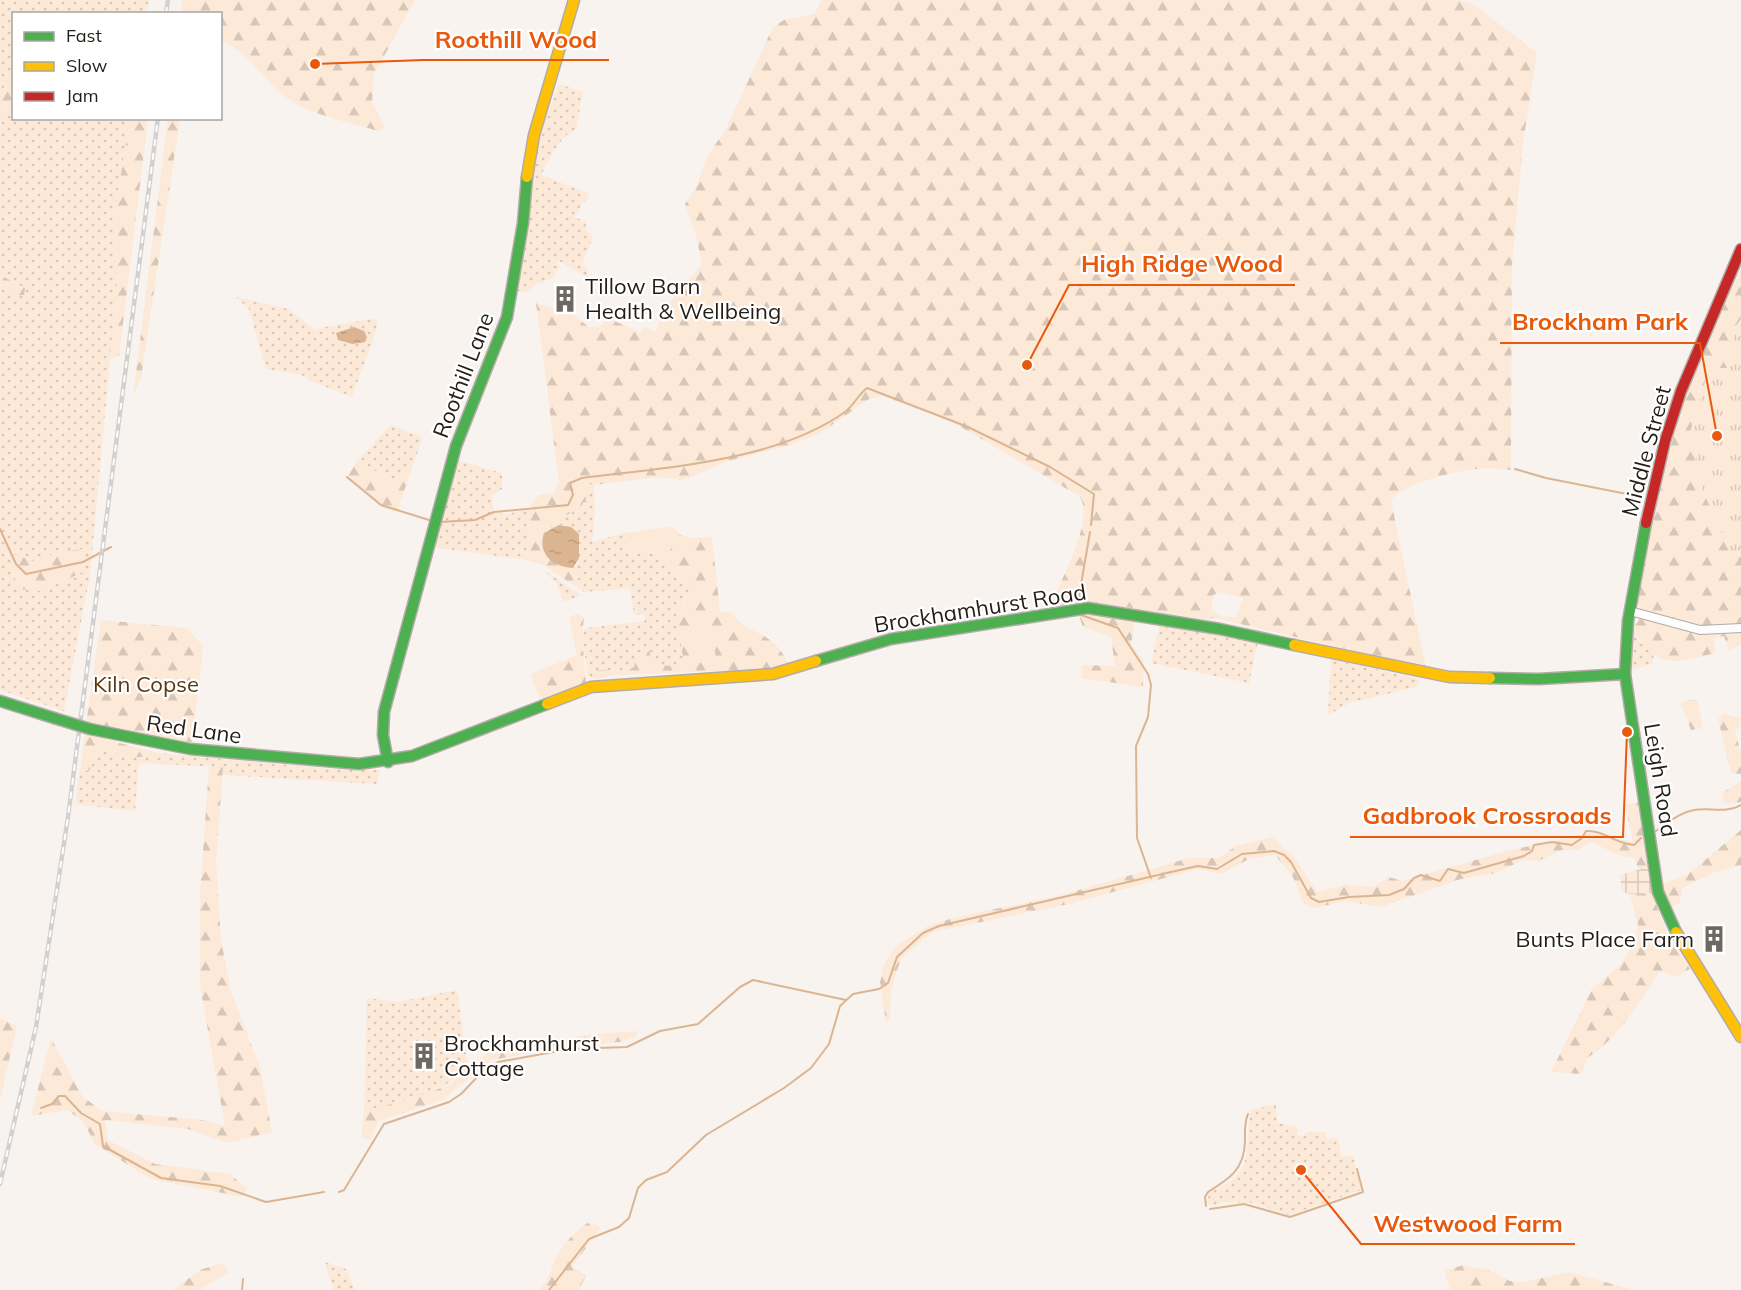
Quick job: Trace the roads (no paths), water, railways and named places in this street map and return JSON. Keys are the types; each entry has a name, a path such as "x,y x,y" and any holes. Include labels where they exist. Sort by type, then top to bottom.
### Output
{"street":[{"name":"Roothill Lane","path":"387,762 383,735 384,711 456,446 507,318 524,223 526,177 534,135 574,0"},
{"name":"Middle Street","path":"1625,674 1624,648 1651,499 1689,367 1741,249"},
{"name":"Brockhamhurst Road","path":"387,762 412,756 591,687 773,674 891,639 1088,608 1208,627 1449,677 1539,678 1625,674"},
{"path":"1630,611 1700,630 1741,628"},
{"name":"Leigh Road","path":"1625,674 1658,892 1671,923 1741,1037"},
{"name":"Red Lane","path":"0,701 90,729 136,741 186,750 359,764 387,762"}],"water":[{"path":"354,327 364,331 367,337 365,342 352,344 338,340 336,333"},
{"path":"559,525 571,527 579,534 579,558 573,568 553,562 548,558 543,547 544,533"}],"waterway":[{"path":"440,522 475,520 494,512 568,505 573,495 570,483 582,478 718,460 786,442 817,429 845,412 867,388 968,427 1050,467 1094,494 1091,525"},
{"path":"1515,469 1546,478 1632,495"},
{"path":"347,477 381,505 429,520"},
{"path":"0,529 16,564 26,574 83,562 111,547"},
{"path":"1078,602 1090,532"},
{"path":"1081,615 1118,628 1148,674 1151,685 1148,717 1136,746 1137,838 1151,878"},
{"path":"1656,831 1688,811 1723,810 1741,805"},
{"path":"549,1290 589,1239 619,1227 629,1218 638,1188 646,1180 667,1172 706,1135 784,1088 811,1068 829,1044 840,1006 853,994 879,989 888,983 897,957 923,933 939,926 1198,866 1217,869 1242,854 1274,851 1284,855 1291,862 1311,898 1319,902 1349,897 1389,895 1404,889 1414,878 1421,875 1440,881 1448,869 1464,873 1524,856 1532,851 1534,845 1552,842 1572,845 1582,838 1586,831 1634,845 1641,838"},
{"path":"339,1192 344,1190 384,1124 449,1102 461,1094 484,1070 498,1062 570,1049 627,1047 660,1031 698,1024 740,987 753,980 846,1000"},
{"path":"41,1108 52,1104 59,1096 65,1096 81,1113 100,1124 103,1146 161,1178 220,1186 266,1202 324,1192"},
{"path":"1206,1206 1205,1197 1208,1192 1229,1178 1242,1160 1248,1114"},
{"path":"1210,1209 1244,1204 1290,1217 1363,1192 1357,1169"},
{"path":"242,1290 243,1279"}],"railway":[{"path":"166,12 168,0"},
{"path":"0,1184 36,1027 68,817 158,120"}],"place":[{"name":"Roothill Wood","path":"315,64"},
{"name":"Tillow Barn Health & Wellbeing","path":"565,299"},
{"name":"High Ridge Wood","path":"1027,365"},
{"name":"Brockham Park","path":"1717,436"},
{"name":"Gadbrook Crossroads","path":"1627,732"},
{"name":"Bunts Place Farm","path":"1714,939"},
{"name":"Brockhamhurst Cottage","path":"424,1056"},
{"name":"Westwood Farm","path":"1301,1170"}],"park label":[{"name":"Kiln Copse","path":"146,684"}]}
